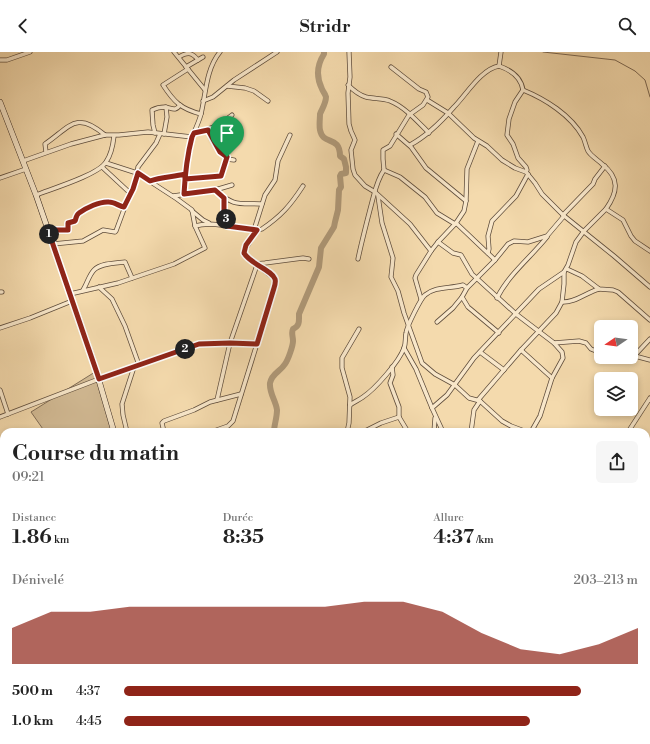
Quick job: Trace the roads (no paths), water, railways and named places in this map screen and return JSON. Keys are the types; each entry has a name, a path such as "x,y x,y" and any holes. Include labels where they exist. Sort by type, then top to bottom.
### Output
{"street":[{"path":"0,60 7,60 30,52"},
{"path":"174,52 205,90"},
{"path":"179,58 188,52 192,53 198,60"},
{"path":"184,194 185,174 193,135 201,114 205,90 213,62 220,52"},
{"path":"203,101 213,97 234,80 277,52"},
{"path":"349,52 349,124 350,131 355,140 351,150 355,175 365,186 375,192 410,224 431,251"},
{"path":"499,66 502,52"},
{"path":"201,114 186,110 171,98 163,85 203,57"},
{"path":"410,146 429,132 480,78 496,66 513,73 519,80 522,90 515,102 509,119 507,133 518,158 526,167 527,173 516,196 492,221 488,236 488,253"},
{"path":"358,260 363,235 375,192 380,176 384,170 382,159 383,150 390,146 409,115 423,105 427,100 428,95 392,67"},
{"path":"348,85 366,97 392,102 429,132"},
{"path":"227,86 245,88 254,91 268,101"},
{"path":"472,428 474,410 479,401 521,350 556,313 562,302 566,270 576,242 584,231 606,209 614,196 615,178 605,166 589,152 583,138 574,124 558,110 532,93 522,90"},
{"path":"427,100 448,113 478,141 487,146 496,155 515,168 527,173 536,183 542,194 564,215 650,287"},
{"path":"0,102 36,195 53,244 99,379 113,428"},
{"path":"155,133 152,110 166,108 173,110 178,108 180,105"},
{"path":"53,244 79,242 103,230 115,232 138,173 139,165 162,134 167,117 166,108"},
{"path":"23,161 71,144 104,136 138,132 193,135 223,123 232,115"},
{"path":"46,152 45,144 72,123 90,125 104,136"},
{"path":"208,130 220,152 231,160 234,160"},
{"path":"396,134 410,146 426,168 466,201"},
{"path":"220,428 230,424 233,421 276,280 273,276 248,259 244,253 244,250 256,230 267,190 276,178 278,161 290,135"},
{"path":"36,195 90,174 102,167 106,163 112,148 114,136"},
{"path":"421,299 415,278 416,274 431,251 456,223 464,211 466,201 467,169 478,141"},
{"path":"185,179 221,176 227,157"},
{"path":"106,163 138,173 173,196 210,224"},
{"path":"498,298 504,285 534,253 564,215 593,184 594,179 605,166"},
{"path":"102,167 130,193"},
{"path":"1,176 26,169"},
{"path":"384,170 400,177 425,197 437,212 456,223 495,260"},
{"path":"150,181 162,177 174,177 185,174"},
{"path":"173,196 215,190 232,184"},
{"path":"195,226 210,224 256,230 262,229 284,212 303,186"},
{"path":"215,190 224,198 232,202 242,204 262,204"},
{"path":"378,196 382,223 393,258 391,278 398,291 422,364 435,374 455,385 469,398 479,401 502,421 516,428"},
{"path":"224,198 224,212 227,226"},
{"path":"48,230 68,230 68,223 75,221 76,216 80,212 102,203 110,202 124,207"},
{"path":"606,209 623,220 635,241 650,251"},
{"path":"70,294 118,283 174,264 205,248 195,226 192,210"},
{"path":"437,322 453,308 467,288 511,242 528,242 547,236"},
{"path":"438,242 453,253 461,255 472,274 516,314 554,343 562,352 564,358 552,378 540,416 534,427"},
{"path":"256,264 266,264 303,258 309,259"},
{"path":"84,290 92,272 103,265 125,262 132,278"},
{"path":"217,400 230,343 256,264"},
{"path":"566,270 582,276 599,289"},
{"path":"432,408 440,402 455,385 474,358 539,289 566,270"},
{"path":"350,405 370,392 399,358 404,348 408,325 424,295 436,289 452,288 463,285 467,288"},
{"path":"99,287 111,297 125,326 139,365"},
{"path":"562,302 579,298 588,292 599,289 613,290 618,292 650,320"},
{"path":"462,297 468,308 499,333"},
{"path":"0,328 72,301"},
{"path":"348,428 350,405 348,390 342,368 342,358 359,329"},
{"path":"638,350 650,339"},
{"path":"554,343 579,341 586,343 594,350"},
{"path":"0,417 99,379 199,344 257,344"},
{"path":"404,348 416,369 429,405 432,408 441,428"},
{"path":"521,350 552,378"},
{"path":"480,352 504,370"},
{"path":"638,356 650,360"},
{"path":"126,428 122,404 134,367"},
{"path":"392,367 393,375 390,383 399,407 399,417 406,428"},
{"path":"0,390 8,414"},
{"path":"163,428 164,421 217,400 241,394"},
{"path":"631,428 650,398"},
{"path":"370,428 399,417"},
{"path":"434,428 435,417"},
{"path":"408,744 422,744"}],"waterway":[{"path":"274,428 277,410 270,383 272,377 283,367 288,359 293,343 292,330 298,325 299,314 319,267 321,248 334,227 338,210 339,190 341,187 340,176 341,174 346,173 344,159 340,156 337,145 324,138 320,130 320,114 325,104 326,97 320,85 318,71 324,52"},
{"path":"543,52 615,60 635,71 645,80 650,97"}]}
